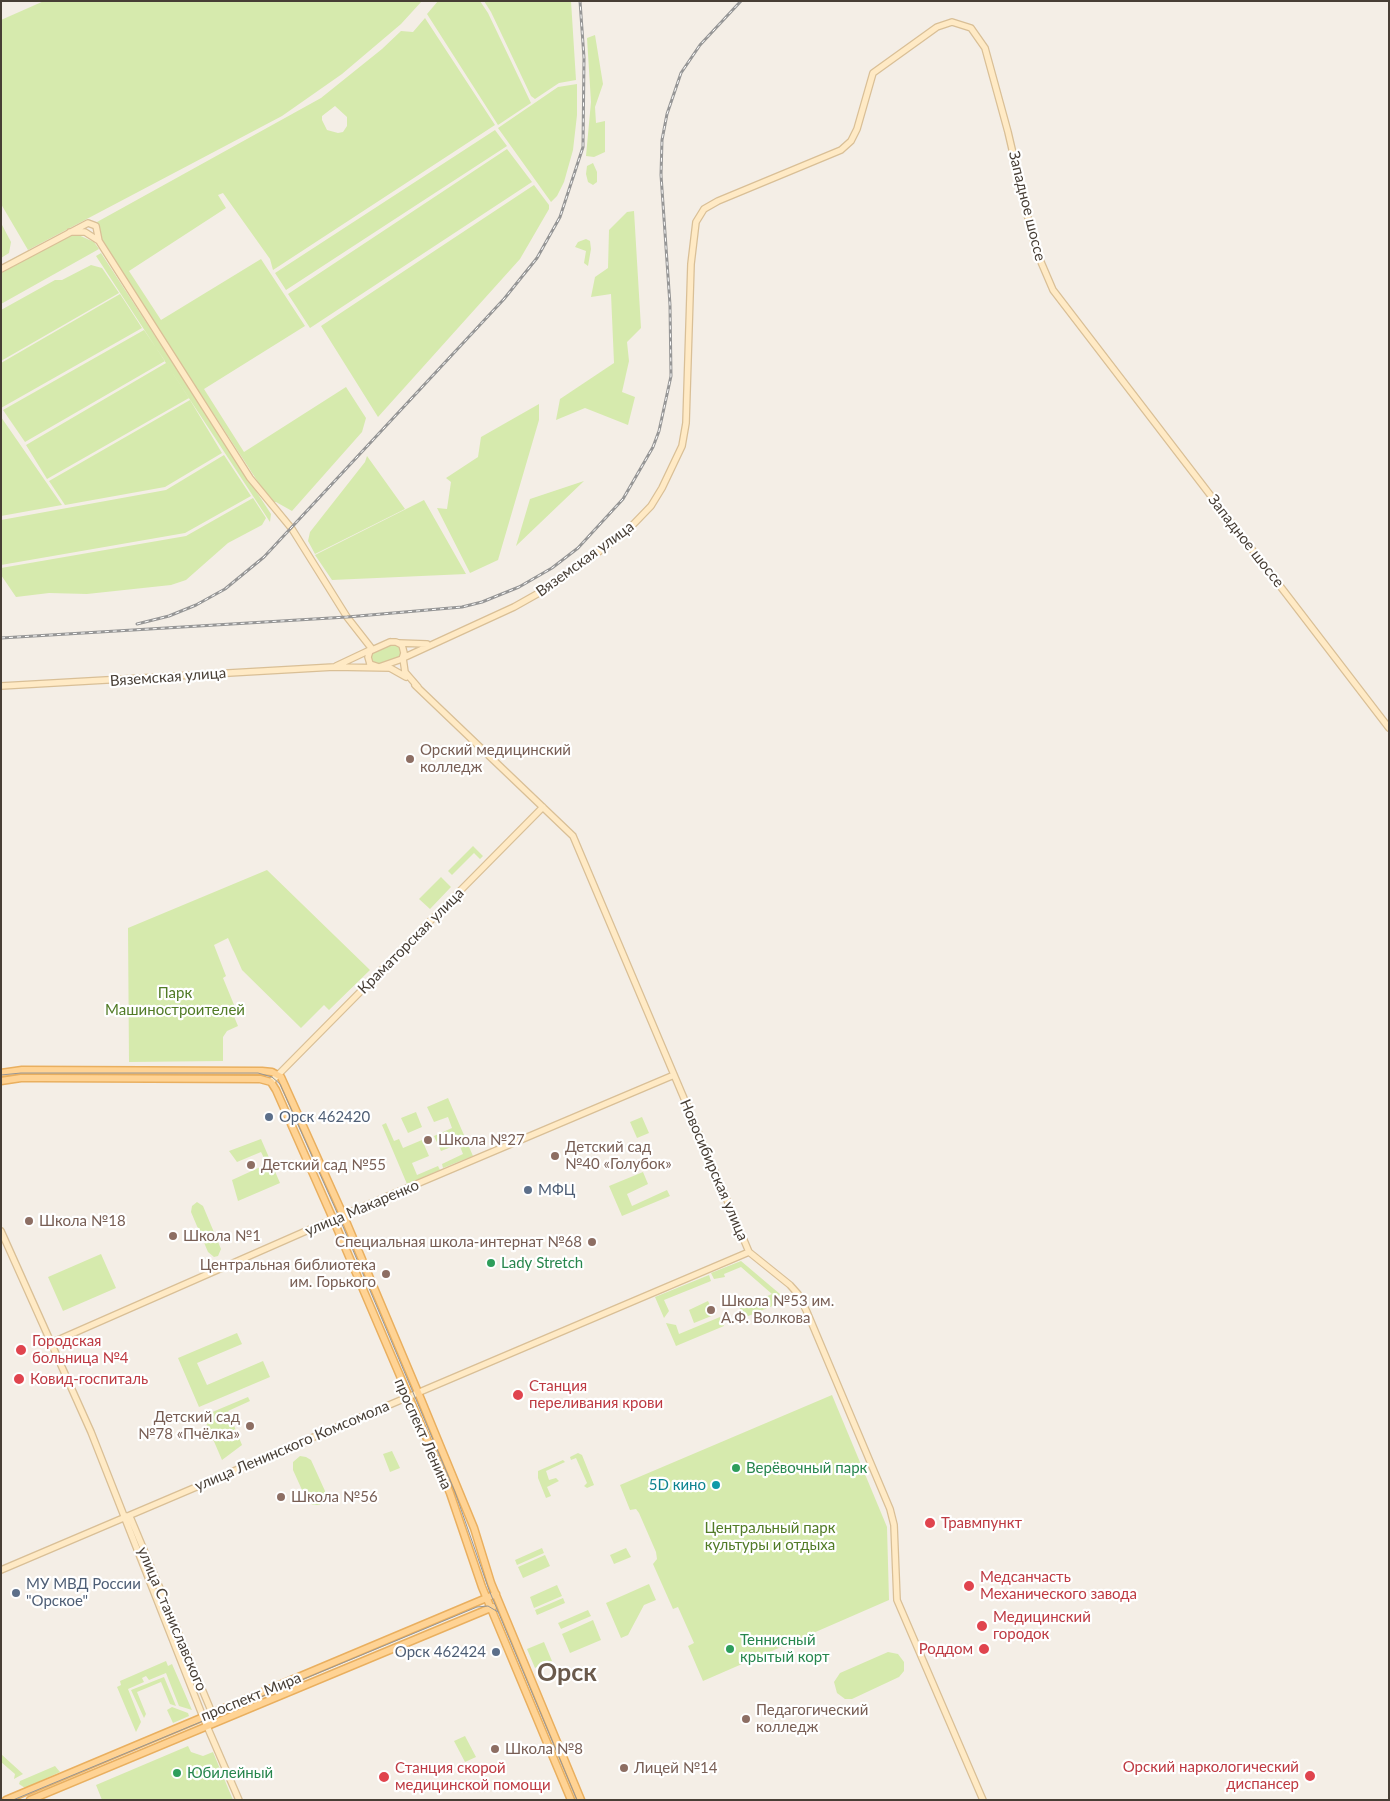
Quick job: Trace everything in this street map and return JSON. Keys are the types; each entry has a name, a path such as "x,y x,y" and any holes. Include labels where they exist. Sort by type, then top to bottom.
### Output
{"main road":[{"name":"Западное шоссе","path":"691,309 691,264 696,222 704,209 718,201 841,150 851,141 857,129 873,73 944,24 962,24 971,28 985,48 1008,132 1034,248 1053,290 1389,728"},
{"path":"1,269 84,224 90,223 96,226 99,241 250,478 292,529 347,617 372,650"},
{"path":"70,232 85,232 99,241"},
{"name":"Вяземская улица","path":"1,686 334,667 377,667 397,662 514,607 546,589 624,534 651,506 671,471 682,446 686,423 691,309"},
{"path":"334,667 390,642 417,645 437,642"},
{"path":"397,642 404,649 405,672 418,687"},
{"path":"372,650 368,660 372,666 396,670 418,687"},
{"name":"Новосибирская улица","path":"418,687 573,836 749,1252 790,1285 807,1312 890,1509 894,1525 897,1600 983,1800"},
{"name":"Краматорская улица","path":"271,1082 544,807"},
{"path":"1,1073 22,1070 134,1070 262,1071 278,1074"},
{"name":"проспект Ленина","path":"278,1074 343,1215 418,1392 474,1528 496,1594 581,1800"},
{"name":"улица Макаренко","path":"52,1343 333,1219 674,1075"},
{"path":"1,1081 21,1078 260,1078 271,1082"},
{"name":"проспект Ленина","path":"271,1082 333,1219 407,1397 450,1493 487,1598 571,1800"},
{"name":"улица Станиславского","path":"1,1231 52,1343 126,1516 125,1522 206,1725 239,1800"},
{"name":"улица Ленинского Комсомола","path":"1,1570 749,1252"},
{"name":"улица Станиславского","path":"126,1516 131,1519 212,1713"},
{"name":"проспект Мира","path":"9,1798 496,1594"},
{"name":"проспект Мира","path":"30,1800 500,1604"},
{"path":"206,1725 212,1713"}],"green space":[{"path":"44,1 422,1 401,24 342,74 282,116 28,250 1,204 1,20"},
{"path":"438,1 480,1 488,13 531,103 498,125 427,14"},
{"path":"484,1 571,1 576,80 559,83 535,99 531,96"},
{"path":"425,18 495,125 273,270 270,259 223,193 218,195 226,208 129,271 161,320 261,259 305,326 204,389 244,452 346,387 366,418 362,432 292,511 276,502 271,502 100,239 97,222 321,98 382,49 401,31 413,32","holes":["335,106 347,117 347,126 343,132 338,133 327,130 322,120 322,116"]},
{"path":"595,35 603,84 595,107 596,123 605,121 605,152 594,157 586,156 591,102 587,38"},
{"path":"577,84 577,115 573,150 564,182 557,196 551,202 498,128 558,87"},
{"path":"495,130 507,146 286,290 275,273"},
{"path":"507,149 532,182 310,328 288,294"},
{"path":"593,163 597,172 597,182 593,185 588,182 586,174 587,166"},
{"path":"534,185 549,205 549,209 520,259 378,417 321,326"},
{"path":"634,211 641,328 627,342 629,361 622,392 635,397 628,425 585,408 556,420 560,399 614,363 611,294 591,297 595,277 608,268 609,230 627,212"},
{"path":"1,223 11,242 9,253 1,258"},
{"path":"74,233 94,242 99,249 1,304 1,273"},
{"path":"586,239 590,241 591,249 588,266 584,263 586,251 575,247 578,242"},
{"path":"101,253 271,514 270,522 96,256"},
{"path":"91,265 102,268 119,293 1,361 1,310 55,280 62,280"},
{"path":"120,294 142,328 1,408 1,363"},
{"path":"144,330 165,361 25,442 3,410"},
{"path":"166,363 189,398 47,479 26,445"},
{"path":"190,400 222,453 165,487 65,505 49,481"},
{"path":"539,404 539,420 498,560 470,573 437,508 447,509 451,482 446,478 478,457 481,437"},
{"path":"1,417 62,505 1,516"},
{"path":"224,455 251,496 185,533 1,565 1,520 166,490"},
{"path":"367,456 405,509 315,554 308,541 310,532 365,462"},
{"path":"584,481 516,546 530,499"},
{"path":"253,498 266,518 262,525 228,543 186,580 171,585 87,594 49,593 16,597 1,575 1,568 186,536"},
{"path":"424,500 466,574 332,580 315,555"},
{"path":"393,644 399,646 402,652 397,659 377,665 371,662 370,656 372,652"},
{"path":"473,846 483,856 480,859 474,853 452,875 448,871"},
{"name":"Парк Машиностроителей","path":"267,870 370,970 329,1010 324,1005 301,1028 242,970 228,938 214,945 226,976 223,978 237,1012 233,1014 238,1026 227,1031 223,1037 223,1061 129,1062 128,928"},
{"path":"441,877 451,887 430,909 419,899"},
{"path":"448,1098 473,1156 443,1168 442,1164 463,1154 459,1144 441,1151 434,1136 452,1128 448,1117 434,1122 427,1107"},
{"path":"416,1112 422,1127 408,1133 401,1118"},
{"path":"642,1117 649,1133 637,1138 630,1122"},
{"path":"386,1123 394,1141 399,1139 403,1148 422,1140 429,1156 412,1163 417,1175 438,1166 440,1170 407,1184 382,1125"},
{"name":"Детский сад №55","path":"261,1139 280,1183 238,1201 232,1180 267,1164 261,1152 237,1162 229,1151"},
{"path":"643,1172 648,1184 627,1194 632,1206 667,1190 670,1196 622,1216 609,1186"},
{"path":"197,1202 203,1206 221,1249 218,1256 214,1257 208,1252 191,1212 192,1206"},
{"path":"101,1254 116,1288 63,1311 48,1277"},
{"path":"741,1261 787,1300 741,1319 740,1308 772,1294 741,1267 724,1274 725,1277 714,1279 711,1273"},
{"path":"709,1275 711,1281 664,1300 669,1311 664,1318 655,1297"},
{"path":"708,1301 714,1315 694,1323 689,1310"},
{"path":"720,1317 724,1326 676,1346 666,1323 676,1325 679,1334"},
{"path":"237,1333 242,1344 197,1363 207,1385 263,1361 270,1377 199,1407 178,1358"},
{"name":"Центральный парк культуры и отдыха","path":"832,1395 887,1527 889,1600 703,1681 688,1646 694,1643 678,1607 673,1609 653,1564 657,1559 656,1552 639,1513 636,1509 630,1510 620,1485"},
{"path":"248,1397 250,1401 228,1411 242,1445 222,1460 203,1416"},
{"path":"392,1451 400,1468 390,1472 383,1454"},
{"path":"578,1453 582,1455 594,1485 587,1488 584,1486 587,1483 576,1458 571,1460 570,1457"},
{"path":"300,1456 311,1460 325,1491 325,1500 319,1505 313,1505 307,1501 293,1470 293,1462"},
{"path":"563,1460 565,1462 546,1471 549,1480 556,1478 559,1481 547,1487 551,1496 546,1498 538,1478 538,1471"},
{"path":"542,1548 544,1553 517,1565 515,1560"},
{"path":"626,1548 631,1557 614,1564 610,1555"},
{"path":"545,1555 550,1566 523,1578 518,1567"},
{"path":"649,1584 656,1600 644,1605 628,1635 621,1638 606,1603"},
{"path":"557,1585 562,1596 534,1608 530,1597"},
{"path":"563,1598 565,1603 537,1615 535,1610"},
{"path":"588,1610 591,1616 561,1629 558,1623"},
{"path":"593,1620 601,1640 570,1653 562,1634"},
{"path":"544,1642 552,1661 535,1668 527,1649"},
{"path":"888,1652 898,1654 904,1662 904,1671 899,1677 852,1699 845,1699 837,1693 834,1682 840,1673"},
{"path":"166,1661 168,1666 172,1664 192,1710 179,1706 166,1673 149,1680 146,1676 142,1678 144,1682 128,1689 141,1722 136,1732 117,1687 121,1685 120,1681"},
{"path":"164,1677 176,1706 170,1704 161,1682 137,1692 146,1714 144,1718 131,1690"},
{"path":"172,1707 188,1713 189,1716 173,1723 167,1710"},
{"path":"465,1736 476,1757 465,1762 454,1741"},
{"name":"Юбилейный","path":"188,1746 191,1752 203,1756 213,1752 233,1800 102,1800 96,1785"},
{"path":"1,1754 23,1774 14,1779 15,1774 1,1762"},
{"path":"55,1766 60,1772 25,1788 19,1784 20,1781"}],"tram line":[{"path":"1,1075 21,1073 258,1073 272,1077 280,1084 339,1217 455,1492 489,1590 577,1800"},
{"path":"13,1800 477,1607 488,1606 498,1612"}],"railway":[{"path":"137,624 169,616 196,605 225,589 264,557 504,299 537,258 560,217 583,147 584,58 580,1"},
{"path":"1,638 347,617 462,607 482,602 519,587 552,568 578,548 623,499 653,447 659,431 671,376 670,305 661,175 662,140 667,114 681,73 700,45 741,1"}],"place":[{"name":"Орский медицинский колледж","path":"410,759"},
{"name":"Орск 462420","path":"269,1117"},
{"name":"Школа №27","path":"428,1140"},
{"name":"Детский сад №40 «Голубок»","path":"555,1156"},
{"name":"Детский сад №55","path":"251,1165"},
{"name":"МФЦ","path":"528,1190"},
{"name":"Школа №18","path":"29,1221"},
{"name":"Школа №1","path":"173,1236"},
{"name":"Специальная школа-интернат №68","path":"592,1242"},
{"name":"Lady Stretch","path":"491,1263"},
{"name":"Центральная библиотека им. Горького","path":"386,1274"},
{"name":"Школа №53 им. А.Ф. Волкова","path":"711,1310"},
{"name":"Городская больница №4","path":"21,1350"},
{"name":"Ковид-госпиталь","path":"19,1379"},
{"name":"Станция переливания крови","path":"518,1395"},
{"name":"Детский сад №78 «Пчёлка»","path":"250,1426"},
{"name":"Верёвочный парк","path":"736,1468"},
{"name":"5D кино","path":"716,1485"},
{"name":"Школа №56","path":"281,1497"},
{"name":"Травмпункт","path":"930,1523"},
{"name":"Медсанчасть Механического завода","path":"969,1586"},
{"name":"МУ МВД России \"Орское\"","path":"16,1593"},
{"name":"Медицинский городок","path":"982,1626"},
{"name":"Теннисный крытый корт","path":"730,1649"},
{"name":"Роддом","path":"984,1649"},
{"name":"Орск 462424","path":"496,1652"},
{"name":"Педагогический колледж","path":"746,1719"},
{"name":"Школа №8","path":"495,1749"},
{"name":"Лицей №14","path":"624,1768"},
{"name":"Юбилейный","path":"177,1773"},
{"name":"Орский наркологический диспансер","path":"1310,1776"},
{"name":"Станция скорой медицинской помощи","path":"384,1777"}],"district":[{"name":"Орск","path":"567,1673"}]}
